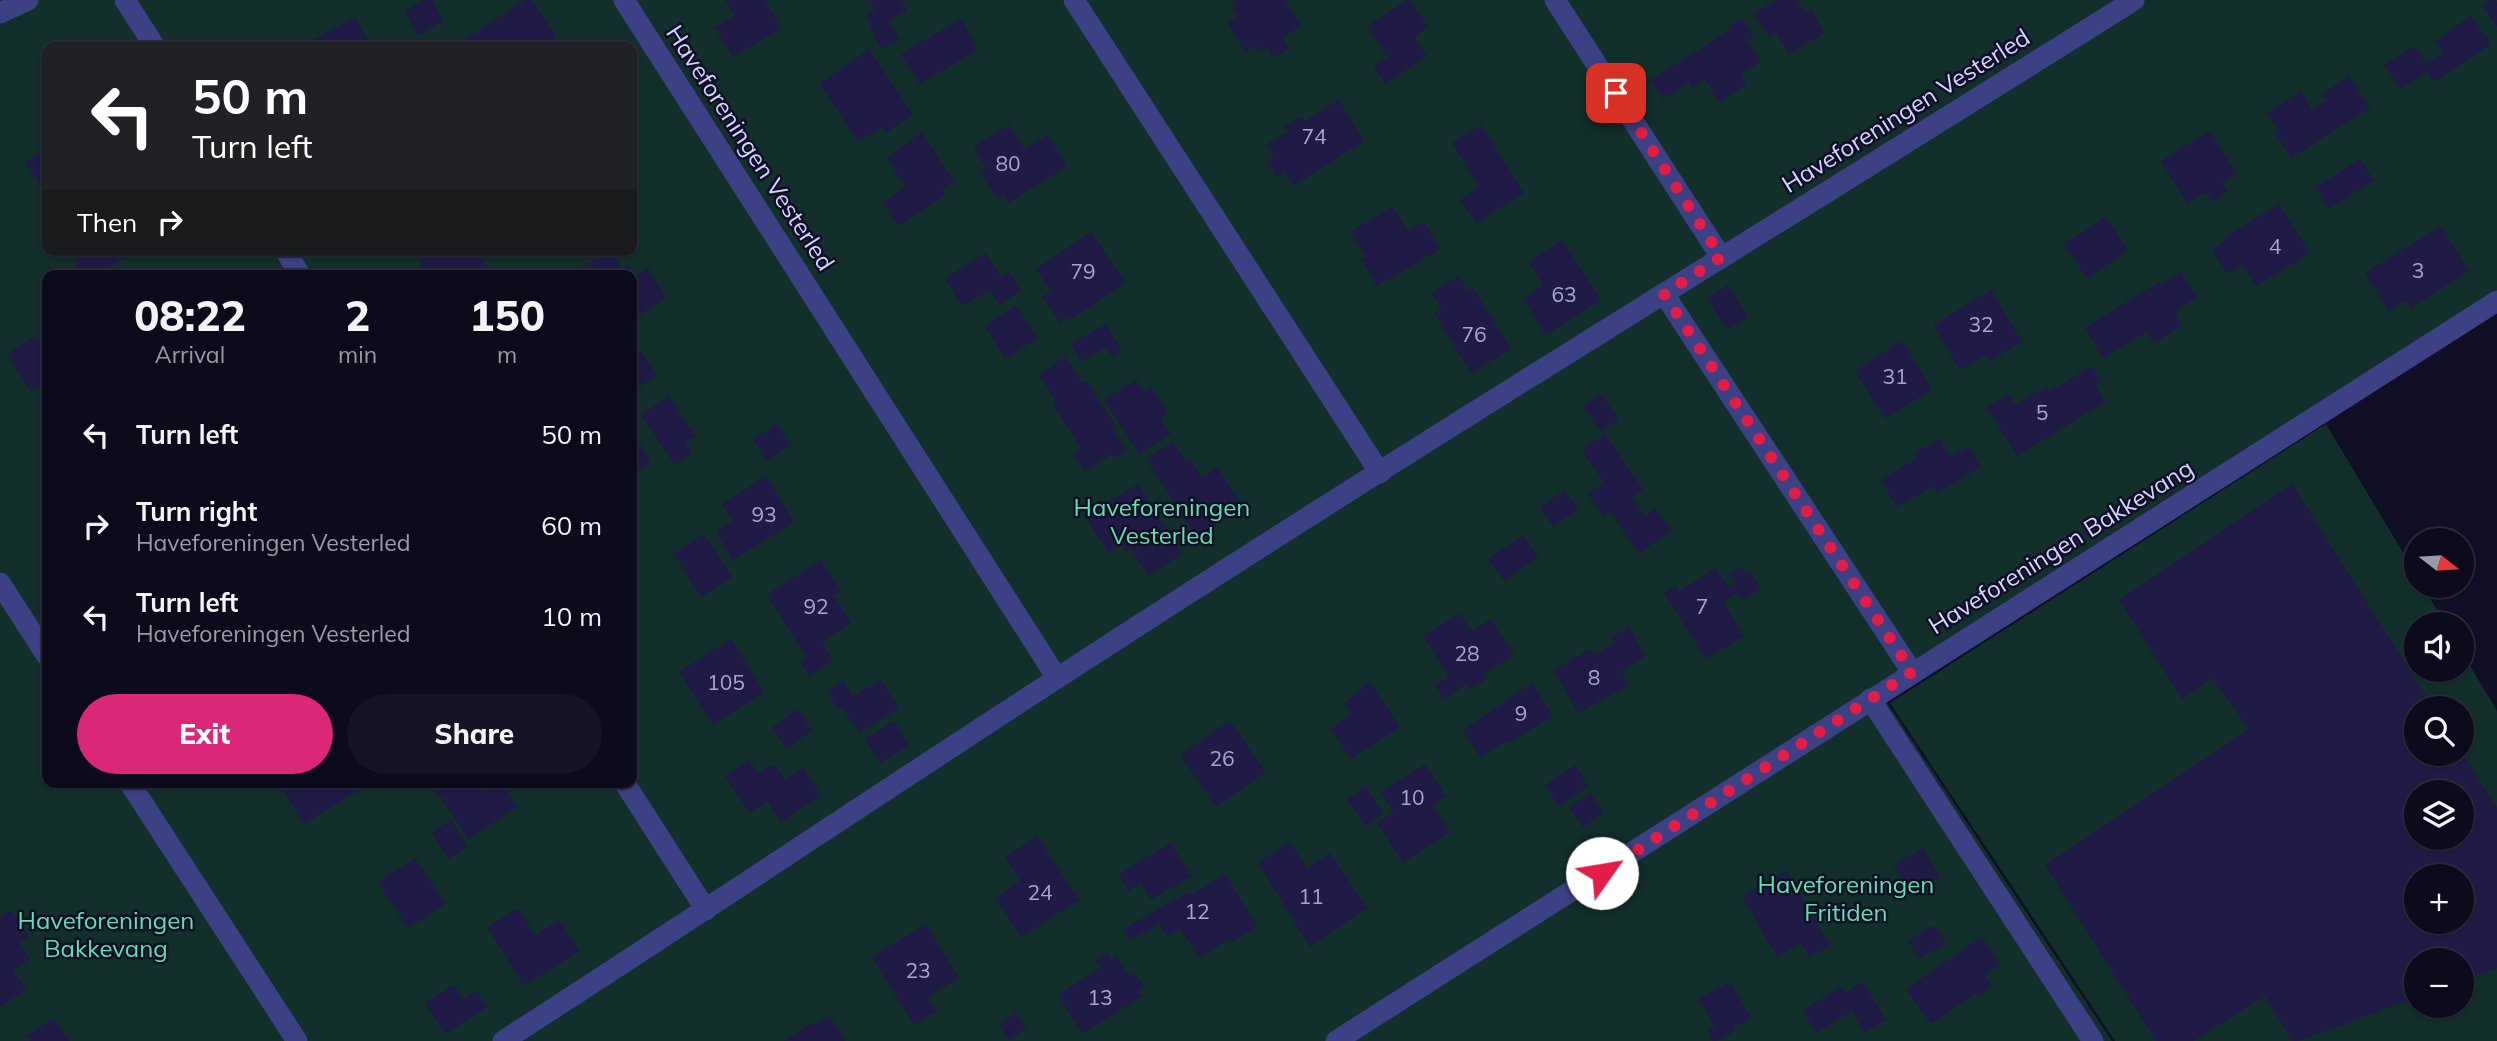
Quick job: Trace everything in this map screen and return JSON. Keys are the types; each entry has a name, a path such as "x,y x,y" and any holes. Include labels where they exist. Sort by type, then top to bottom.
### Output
{"lane":[{"path":"0,13 28,0"},
{"path":"125,0 152,42"},
{"name":"Haveforeningen Vesterled","path":"624,0 1058,678"},
{"path":"1074,0 1380,473"},
{"path":"1555,0 1721,257"},
{"name":"Haveforeningen Vesterled","path":"503,1041 1058,678 2121,3"},
{"path":"1664,294 1912,672"},
{"name":"Haveforeningen Bakkevang","path":"1336,1041 2497,301"},
{"path":"0,583 42,648"},
{"path":"1870,699 2092,1041"},
{"path":"133,788 297,1041"},
{"path":"628,788 706,910"}],"green space":[{"name":"Haveforeningen Vesterled","path":"0,0 2497,0 2497,302 1886,701 2112,1041 0,1041"},
{"path":"2326,424 2404,554 2404,598 2430,598 2438,612 2404,612 2404,682 2474,682 2474,672 2497,711 2497,1041 2115,1041 1890,703"}],"building":[{"path":"424,0 432,0 443,21 418,35 404,11"},
{"path":"525,0 532,0 556,36 547,42 462,42"},
{"path":"725,0 765,0 781,28 733,57 715,28 735,16"},
{"path":"870,0 901,0 907,11 889,21 900,39 881,49 866,15 875,10"},
{"path":"1237,0 1285,0 1301,26 1282,37 1289,49 1273,57 1268,47 1260,51 1256,45 1245,52 1227,22 1238,16 1231,4"},
{"path":"1410,0 1428,27 1414,37 1427,56 1385,84 1373,66 1388,58 1367,26"},
{"path":"1776,0 1797,0 1805,12 1811,9 1824,33 1789,54 1776,32 1769,37 1754,14"},
{"path":"2487,0 2495,0 2497,3 2497,27 2483,6"},
{"path":"2471,16 2491,44 2434,82 2427,72 2401,89 2384,65 2415,46 2426,63 2443,53 2435,41"},
{"path":"355,17 369,42 309,42"},
{"path":"1742,18 1754,36 1747,40 1761,62 1741,74 1747,84 1719,102 1705,79 1692,87 1689,82 1663,99 1651,80 1733,28 1731,25"},
{"path":"961,19 978,49 920,84 901,54"},
{"path":"869,49 913,115 885,133 881,127 858,142 820,84"},
{"path":"2349,76 2370,108 2291,158 2275,133 2279,131 2267,113 2301,91 2312,110 2327,100 2322,94"},
{"path":"1339,100 1364,141 1293,186 1284,172 1276,177 1267,162 1274,157 1267,144 1288,132 1284,126 1302,116 1305,121"},
{"path":"1009,125 1024,149 1047,135 1067,166 1009,203 1004,195 998,199 980,173 986,168 973,147"},
{"path":"1481,125 1524,193 1476,223 1460,200 1479,187 1452,143"},
{"path":"2210,131 2237,174 2222,182 2228,192 2212,202 2206,192 2187,203 2161,161"},
{"path":"922,132 954,182 942,189 946,195 898,226 882,202 906,187 887,158"},
{"path":"42,151 42,188 25,162"},
{"path":"2360,159 2374,180 2329,209 2315,188"},
{"path":"2279,204 2310,253 2256,286 2242,265 2227,274 2212,250 2227,240 2225,237"},
{"path":"1393,207 1408,231 1424,222 1440,249 1377,286 1361,259 1366,257 1350,232"},
{"path":"2106,217 2128,251 2087,278 2064,244"},
{"path":"2441,226 2469,271 2411,308 2406,300 2388,311 2365,273"},
{"path":"1091,232 1126,283 1070,320 1068,317 1060,323 1042,297 1051,291 1036,269"},
{"path":"1562,240 1601,300 1546,335 1523,299 1543,286 1529,262"},
{"path":"986,253 1001,277 1009,272 1021,291 999,305 990,290 962,306 945,278"},
{"path":"83,256 127,257 107,268 108,270 79,270 74,261"},
{"path":"425,256 481,256 489,270 424,270 419,260"},
{"path":"600,256 613,256 622,268 628,264 632,270 579,270"},
{"path":"648,268 666,298 637,317 637,275"},
{"path":"2181,272 2197,297 2177,310 2175,314 2182,326 2154,343 2147,332 2103,358 2085,328 2159,282 2161,285"},
{"path":"1459,276 1468,291 1473,288 1511,349 1471,373 1434,313 1442,309 1431,293"},
{"path":"1728,285 1748,317 1727,330 1707,298"},
{"path":"1991,290 2022,342 1989,361 1986,355 1960,370 1933,325"},
{"path":"1016,305 1038,338 1005,359 985,326"},
{"path":"1106,324 1122,352 1112,357 1106,347 1081,361 1071,344"},
{"path":"35,336 42,346 42,384 31,392 7,354"},
{"path":"1902,341 1932,389 1885,419 1855,371"},
{"path":"641,351 657,375 637,389 637,354"},
{"path":"1065,357 1083,384 1087,382 1117,428 1113,430 1127,450 1115,458 1112,454 1085,471 1073,454 1081,448 1052,403 1056,401 1039,375"},
{"path":"2092,366 2101,381 2095,385 2105,402 2017,456 1987,407 2009,394 2015,405 2047,386 2049,392"},
{"path":"1136,380 1143,391 1151,387 1168,413 1160,418 1171,434 1139,454 1104,400"},
{"path":"1601,394 1619,419 1600,431 1583,406"},
{"path":"669,396 695,436 685,442 692,453 675,465 641,415"},
{"path":"777,424 790,446 766,461 753,439"},
{"path":"1605,434 1643,490 1632,497 1645,516 1655,508 1671,531 1639,553 1610,512 1604,517 1588,494 1604,483 1582,450"},
{"path":"1940,439 1950,457 1969,446 1981,467 1937,493 1933,486 1897,507 1881,480 1916,459 1913,454"},
{"path":"637,441 651,462 637,471"},
{"path":"1173,442 1186,462 1190,459 1202,478 1217,467 1243,507 1197,537 1146,459"},
{"path":"766,476 794,522 733,560 716,532 733,521 722,504"},
{"path":"1138,484 1182,554 1148,576 1132,550 1127,552 1122,544 1108,553 1085,516"},
{"path":"2292,484 2404,661 2404,682 2417,682 2426,696 2404,696 2404,766 2471,766 2497,808 2497,968 2474,976 2474,948 2404,948 2404,1002 2292,1041 2265,996 2193,1041 2156,1041 2045,865 2249,729 2212,678 2182,699 2119,600"},
{"path":"1564,490 1578,509 1553,527 1540,508"},
{"path":"704,534 732,577 701,597 674,554"},
{"path":"1523,535 1538,557 1504,581 1488,559"},
{"path":"821,560 841,591 834,596 851,623 822,642 833,661 809,676 800,662 807,658 767,595"},
{"path":"1741,567 1747,575 1751,573 1761,589 1742,601 1737,593 1723,602 1744,636 1706,659 1664,593 1676,586 1679,591 1716,568 1728,587 1735,583 1730,574"},
{"path":"1460,613 1472,631 1491,619 1514,655 1483,675 1486,680 1470,689 1467,684 1444,699 1435,685 1449,677 1423,636"},
{"path":"1629,627 1645,656 1621,671 1629,685 1578,713 1554,670 1590,649 1594,655 1615,643 1611,637"},
{"path":"731,639 764,692 713,725 679,672"},
{"path":"881,680 899,708 859,733 842,707 839,710 827,691 843,681 853,697"},
{"path":"1370,682 1400,727 1351,759 1331,729 1352,714 1344,704"},
{"path":"1532,683 1553,716 1480,757 1463,730"},
{"path":"798,709 812,731 786,748 772,727"},
{"path":"894,721 909,745 880,763 865,739"},
{"path":"1230,721 1266,772 1216,807 1180,755"},
{"path":"749,760 758,773 774,764 785,780 803,768 821,796 781,822 768,801 749,813 725,776"},
{"path":"1425,764 1446,796 1433,805 1450,832 1403,863 1377,823 1394,812 1381,792"},
{"path":"1575,765 1588,786 1559,806 1545,785"},
{"path":"1366,786 1383,814 1365,826 1347,799"},
{"path":"282,788 355,788 357,791 304,824"},
{"path":"434,788 482,788 485,792 491,788 505,788 517,807 468,839"},
{"path":"1591,793 1603,813 1583,827 1569,808"},
{"path":"451,820 468,847 448,859 432,833"},
{"path":"1037,836 1079,900 1021,937 995,898 1020,881 1005,857"},
{"path":"1290,842 1307,868 1330,853 1367,908 1310,947 1258,863"},
{"path":"1171,843 1191,876 1151,900 1141,883 1128,891 1119,874"},
{"path":"1923,848 1940,878 1912,895 1894,865"},
{"path":"415,858 445,904 408,928 378,882"},
{"path":"1787,871 1830,946 1809,957 1801,943 1777,957 1742,896"},
{"path":"1225,874 1257,926 1232,942 1229,939 1199,958 1180,928 1167,936 1159,924 1130,941 1123,929 1189,892 1191,895"},
{"path":"518,908 535,935 559,920 580,951 524,986 487,927"},
{"path":"11,910 29,937 20,943 30,959 13,970 26,990 0,1007 0,917"},
{"path":"926,924 959,978 927,997 936,1012 914,1025 872,957"},
{"path":"1934,925 1946,943 1919,959 1908,941"},
{"path":"1982,937 2000,964 1984,975 1992,987 1978,997 1976,993 1931,1024 1906,989"},
{"path":"1107,953 1111,960 1116,956 1130,977 1135,974 1145,988 1139,991 1142,996 1082,1034 1058,995 1100,968 1095,960"},
{"path":"1730,982 1751,1018 1733,1028 1735,1031 1712,1041 1707,1031 1715,1027 1699,999"},
{"path":"1863,982 1886,1020 1864,1032 1852,1011 1816,1033 1803,1010 1841,987 1845,993"},
{"path":"454,985 463,999 476,991 487,1007 445,1034 425,1003"},
{"path":"1016,1013 1026,1028 1009,1040 999,1025"},
{"path":"830,1016 845,1041 784,1041 811,1023 813,1026"},
{"path":"54,1018 69,1041 31,1041 27,1036"}],"route":[{"path":"1602,873 1912,672 1664,294 1721,257 1616,93"}],"park label":[{"name":"Haveforeningen Fritiden","path":"1846,899"}]}
